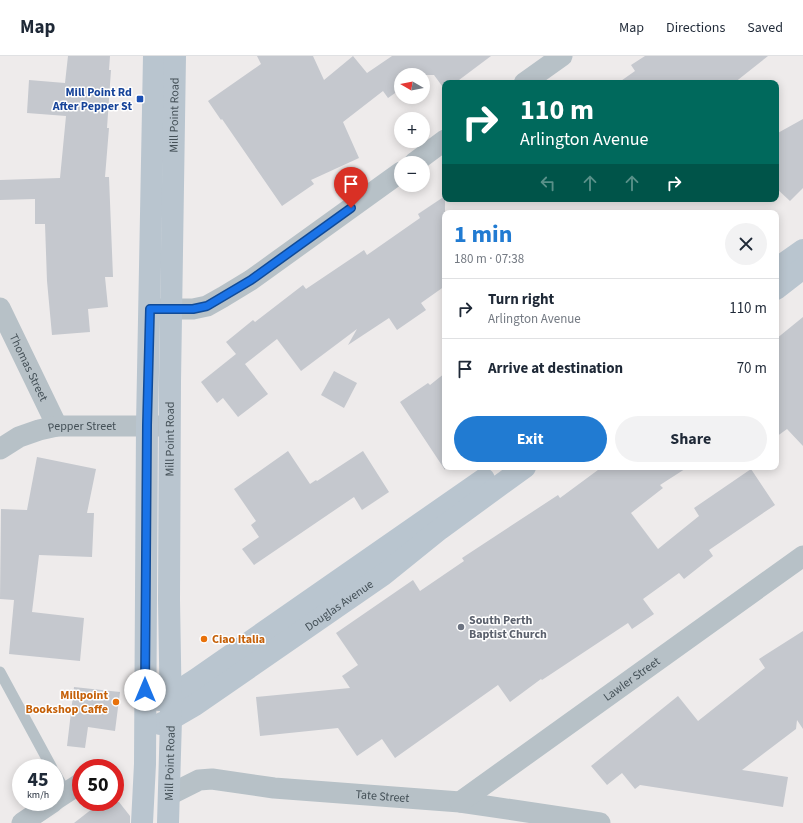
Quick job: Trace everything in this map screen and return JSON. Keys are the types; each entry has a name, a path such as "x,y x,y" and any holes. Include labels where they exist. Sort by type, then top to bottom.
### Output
{"main road":[{"name":"Mill Point Road","path":"154,56 160,309 170,426 169,600 171,720 168,823"},
{"name":"Mill Point Road","path":"142,823 145,772 147,425 160,309 175,56"},
{"path":"779,267 803,250"},
{"path":"779,287 803,268"},
{"name":"Douglas Avenue","path":"145,706 170,696 195,680 496,470"},
{"name":"Douglas Avenue","path":"145,731 171,720 200,701 383,575 440,529 521,470"}],"street":[{"path":"528,80 562,56"},
{"path":"423,156 442,142"},
{"path":"160,309 193,309 207,306 223,297 251,280 394,177"},
{"name":"Thomas Street","path":"0,308 57,426"},
{"name":"Pepper Street","path":"0,449 19,437 57,426 170,426"},
{"name":"Lawler Street","path":"460,802 803,556"},
{"name":"Tate Street","path":"169,795 200,780 212,779 274,788 460,802 600,823"},
{"path":"22,823 40,811"}],"lane":[{"path":"0,672 47,759"}],"building":[{"path":"68,56 110,56 109,70 111,70 107,128 109,128 105,177 109,177 113,277 105,277 108,307 88,309 90,332 52,335 47,281 45,224 35,224 35,199 0,200 0,180 60,178 66,116 27,113 29,80 65,83"},
{"path":"257,56 313,56 324,80 353,56 367,73 392,56 491,56 459,80 442,80 442,86 434,75 430,75 430,68 394,68 394,94 388,98 383,91 343,122 359,158 311,180 314,184 282,206 208,101 261,64"},
{"path":"645,56 768,56 738,80 622,80 635,71 631,65"},
{"path":"803,119 803,188 790,201 779,191 779,132"},
{"path":"442,198 442,202 445,202 445,210 442,210 442,288 421,303 426,310 397,330 389,318 348,345 357,329 301,371 277,339 245,364 268,394 238,417 223,398 217,403 201,382 236,354 226,342 253,320 255,322 303,285 306,289 364,250 367,255 420,218 418,214"},
{"path":"803,317 803,446 787,429 779,435 779,337"},
{"path":"334,371 357,383 344,408 321,395"},
{"path":"442,375 442,465 400,402 428,383 430,385"},
{"path":"288,451 310,484 363,451 389,492 362,510 354,497 254,565 242,549 259,537 251,525 256,521 234,489"},
{"path":"37,457 96,469 87,513 94,513 92,557 39,555 32,612 84,618 80,661 9,654 14,600 0,599 1,509 27,510"},
{"path":"598,470 683,470 660,485 663,488 631,513 658,549 699,516 694,508 750,470 752,470 775,505 709,550 713,556 684,579 679,573 643,599 654,614 632,629 628,623 542,680 541,679 510,702 498,685 395,758 382,739 357,756 338,728 260,736 256,697 350,688 342,676 358,665 336,633 413,580 420,591 464,561 462,558 558,495 560,498"},
{"path":"803,631 803,729 797,720 796,729 742,770 788,777 783,807 640,785 635,789 622,773 607,785 591,766 678,696 698,721 765,668 759,659"},
{"path":"74,687 120,692 115,731 88,727 85,748 67,746"},
{"path":"124,808 130,816 130,823 74,823 89,811 124,811"}],"place":[{"name":"Mill Point Rd After Pepper St","path":"140,99"},
{"name":"South Perth Baptist Church","path":"461,627"},
{"name":"Ciao Italia","path":"204,639"},
{"name":"Millpoint Bookshop Caffe","path":"116,702"}],"route":[{"path":"145,690 147,425 150,309 193,309 207,306 251,280 351,208"}]}
